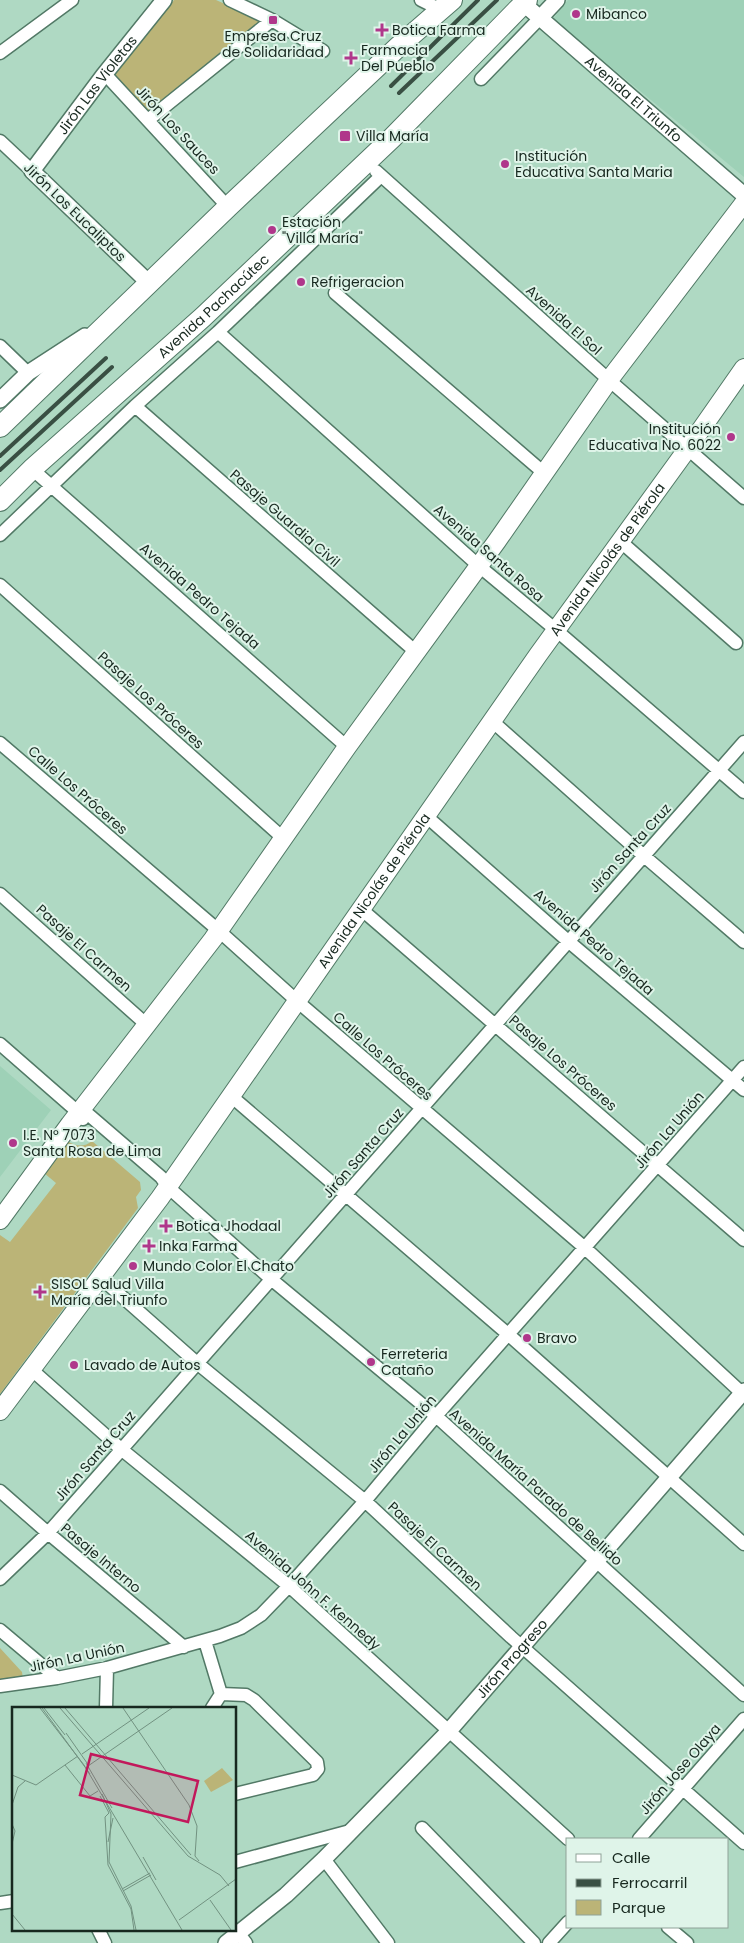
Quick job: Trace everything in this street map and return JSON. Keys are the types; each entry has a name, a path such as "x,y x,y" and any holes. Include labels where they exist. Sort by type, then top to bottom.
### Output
{"main road":[{"name":"Avenida Pachacútec","path":"0,501 32,469 203,317 451,80 526,2"},
{"path":"0,427 228,207 399,46 447,5"},
{"path":"0,1220 218,930 347,747 479,566 609,380 744,204"},
{"name":"Avenida Nicolás de Piérola","path":"0,1411 168,1187 556,630 744,368"}],"street":[{"path":"0,53 72,0"},
{"name":"Jirón Las Violetas","path":"32,171 164,0"},
{"path":"230,0 272,20 323,51"},
{"path":"421,0 447,5"},
{"path":"481,79 557,0"},
{"name":"Avenida El Triunfo","path":"526,2 540,18 744,195"},
{"path":"148,120 272,20"},
{"name":"Jirón Los Sauces","path":"105,74 228,207"},
{"name":"Jirón Los Eucaliptos","path":"0,141 149,283"},
{"name":"Avenida El Sol","path":"366,162 744,498"},
{"name":"Avenida Pachacútec","path":"0,535 135,406 218,332 381,176"},
{"path":"335,293 544,473"},
{"path":"0,400 28,374 112,319"},
{"name":"Avenida Santa Rosa","path":"218,332 479,566 744,792"},
{"path":"0,346 28,374"},
{"name":"Pasaje Guardia Civil","path":"135,406 416,652"},
{"name":"Avenida Pedro Tejada","path":"32,469 347,747"},
{"path":"620,541 736,643"},
{"name":"Pasaje Los Próceres","path":"0,585 282,838"},
{"path":"492,721 744,942"},
{"name":"Jirón Santa Cruz","path":"0,1579 48,1533 744,742"},
{"name":"Calle Los Próceres","path":"0,743 218,930 421,1109 585,1248 743,1393"},
{"name":"Avenida Pedro Tejada","path":"426,816 568,941 744,1090"},
{"name":"Pasaje El Carmen","path":"0,894 147,1025"},
{"name":"Pasaje Los Próceres","path":"360,909 744,1240"},
{"name":"Avenida María Parado de Bellido","path":"0,1044 79,1113 84,1121 157,1183 168,1187 271,1279 436,1416 744,1695"},
{"name":"Jirón La Unión","path":"0,1686 57,1678 107,1668 184,1647 241,1628 260,1615 289,1586 365,1501 436,1416 744,1067"},
{"path":"231,1096 509,1334 744,1544"},
{"name":"Pasaje El Carmen","path":"101,1278 197,1363 365,1501 523,1646 744,1843"},
{"name":"Avenida John F. Kennedy","path":"32,1370 122,1449 289,1586 567,1838"},
{"name":"Jirón Progreso","path":"226,1943 243,1938 448,1732 743,1393"},
{"name":"Pasaje Interno","path":"0,1490 48,1533 184,1647"},
{"path":"0,1630 57,1678"},
{"path":"205,1641 221,1694 213,1707"},
{"path":"106,1707 107,1668"},
{"path":"221,1694 246,1695 254,1700 317,1762 318,1769 313,1774 236,1794"},
{"name":"Jirón Jose Olaya","path":"641,1838 744,1720"},
{"path":"422,1828 534,1943"},
{"path":"236,1862 350,1831"},
{"path":"324,1858 388,1943"},
{"path":"549,1943 566,1924"},
{"path":"669,1928 684,1942"},
{"path":"98,1930 105,1943"}],"shaded area":[{"path":"568,0 744,0 744,177 553,19"},
{"name":"I.E. N° 7073 Santa Rosa de Lima","path":"0,1066 51,1110 0,1177"}],"green space":[{"path":"174,0 216,0 263,21 148,113 113,74"},
{"name":"SISOL Salud Villa María del Triunfo","path":"67,1141 80,1146 92,1141 140,1182 141,1190 136,1197 138,1208 0,1394 0,1235 10,1242 56,1183 44,1173"},
{"path":"0,1648 22,1672 23,1679 0,1682"}],"railway":[{"path":"391,86 478,0"},
{"path":"399,93 497,0"},
{"path":"0,456 106,358"},
{"path":"0,470 112,367"}],"place":[{"name":"Mibanco","path":"576,14"},
{"name":"Empresa Cruz de Solidaridad","path":"273,20"},
{"name":"Botica Farma","path":"382,30"},
{"name":"Farmacia Del Pueblo","path":"351,58"},
{"name":"Villa María","path":"345,136"},
{"name":"Institución Educativa Santa Maria","path":"505,164"},
{"name":"Estación \"Villa María\"","path":"272,230"},
{"name":"Refrigeracion","path":"301,282"},
{"name":"Institución Educativa No. 6022","path":"731,437"},
{"name":"I.E. N° 7073 Santa Rosa de Lima","path":"13,1143"},
{"name":"Botica Jhodaal","path":"166,1226"},
{"name":"Inka Farma","path":"149,1246"},
{"name":"Mundo Color El Chato","path":"133,1266"},
{"name":"SISOL Salud Villa María del Triunfo","path":"40,1292"},
{"name":"Bravo","path":"527,1338"},
{"name":"Ferreteria Cataño","path":"371,1362"},
{"name":"Lavado de Autos","path":"74,1365"}]}
